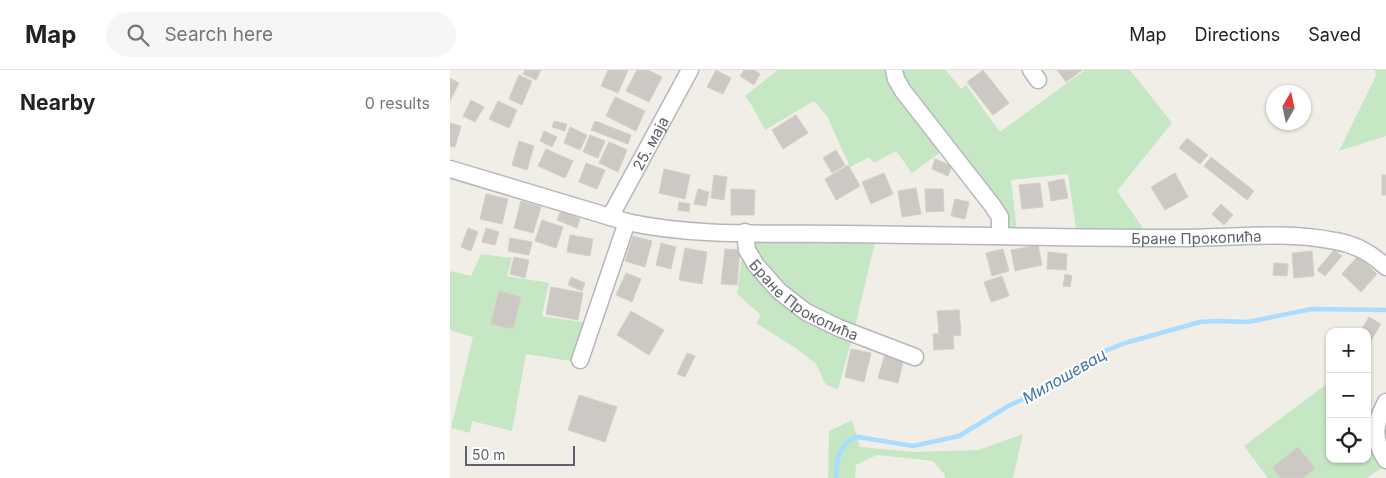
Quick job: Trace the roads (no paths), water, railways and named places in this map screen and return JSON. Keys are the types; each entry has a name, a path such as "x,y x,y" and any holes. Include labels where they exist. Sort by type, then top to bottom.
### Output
{"street":[{"name":"25. маја","path":"610,217 690,70"},
{"path":"894,70 896,79 904,91 1000,217 1000,236"},
{"name":"Бране Прокопића","path":"450,169 656,229 1172,238 1300,236 1336,241 1359,248 1378,259 1386,267"},
{"path":"580,360 627,222"},
{"name":"Бране Прокопића","path":"745,232 746,250 756,265 779,291 806,312 839,328 915,357"},
{"path":"1386,402 1380,414 1376,432 1377,444 1386,460"}],"waterway":[{"name":"Милошевац","path":"836,478 840,453 843,447 852,439 858,437 913,446 959,436 1010,405 1033,395 1062,378 1095,355 1125,343 1200,322 1248,322 1312,309 1386,310"}]}
